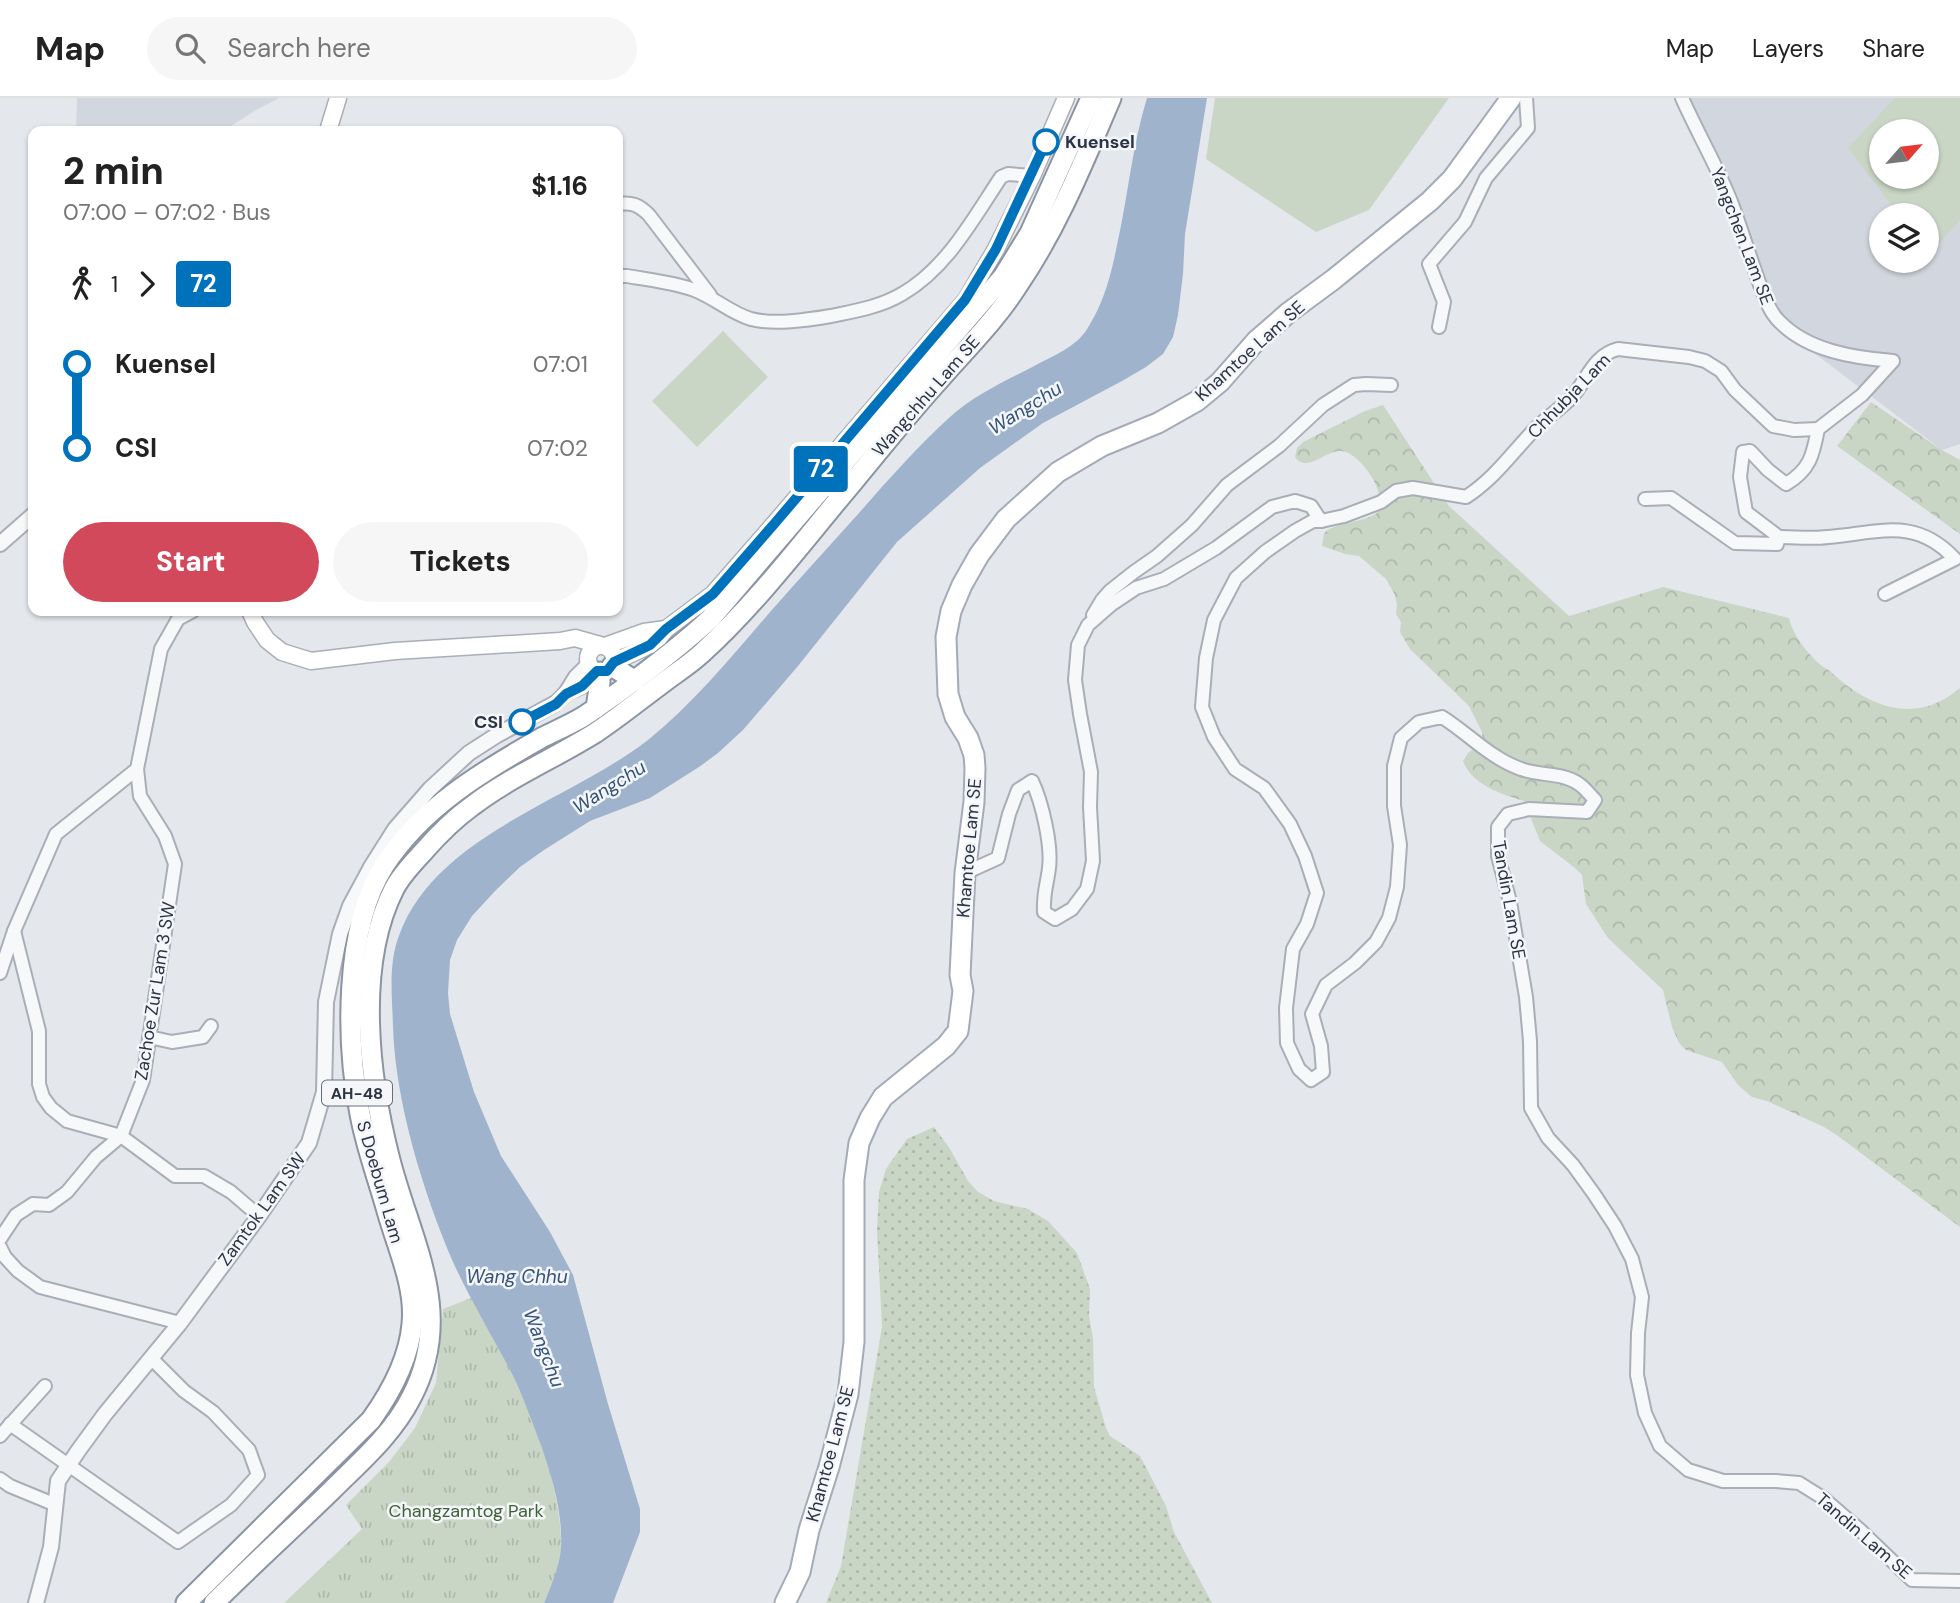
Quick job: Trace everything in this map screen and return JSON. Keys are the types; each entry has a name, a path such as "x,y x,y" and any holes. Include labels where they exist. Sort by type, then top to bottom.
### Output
{"main road":[{"path":"330,126 338,98"},
{"path":"600,666 650,645 666,629 713,594 965,300 996,249 1066,98"},
{"name":"Wangchhu Lam SE","path":"635,681 711,618 1003,277 1030,233 1091,98"},
{"name":"Wangchhu Lam SE","path":"625,712 700,655 753,601 1000,311 1031,266 1063,209 1111,98"},
{"name":"Khamtoe Lam SE","path":"785,1603 800,1572 848,1394 854,1342 854,1180 859,1143 883,1097 946,1045 958,1031 962,991 960,975 965,873 974,802 974,755 968,738 955,717 948,694 946,636 951,611 962,585 979,555 1006,519 1058,472 1102,446 1158,423 1197,401 1220,382 1256,341 1288,313 1430,201 1452,179 1511,98"},
{"path":"252,616 267,640 282,652 311,661 575,638 603,646"},
{"path":"596,708 600,666 590,651 596,646 644,632 666,629"},
{"path":"560,641 600,666 635,681"},
{"name":"S Doebum Lam","path":"186,1603 371,1420 385,1401 405,1356 412,1322 412,1305 407,1278 360,1115 352,1027 352,988 361,919 383,868 415,826 463,786 582,717 635,681"},
{"name":"S Doebum Lam","path":"214,1603 387,1435 414,1395 424,1365 431,1321 426,1276 390,1162 373,1072 370,1029 375,952 380,928 395,887 446,827 473,805 625,712"},
{"path":"523,749 534,768"}],"street":[{"path":"1439,327 1444,302 1429,264 1465,222 1486,178 1528,128 1526,98"},
{"name":"Yangchen Lam SE","path":"1682,98 1732,205 1749,257 1772,313 1793,333 1818,347 1894,361 1861,395 1818,429"},
{"path":"623,276 695,290 751,319 777,321 820,318 876,306 902,294 928,275 947,256 1001,177 1008,174 1032,176"},
{"path":"623,204 639,206 649,215 712,298"},
{"name":"Chhubja Lam","path":"1321,521 1344,516 1381,502 1396,491 1413,488 1466,497 1503,467 1535,429 1571,397 1594,364 1606,354 1618,349 1705,360 1721,371 1735,390 1773,426 1794,430 1818,429"},
{"path":"965,873 998,858 1018,790 1032,781 1039,796 1049,866 1043,893 1044,912 1055,919 1072,909 1087,888 1093,861 1091,772 1076,681 1078,645 1101,600 1157,556 1192,525 1227,485 1279,446 1323,405 1354,386 1366,383 1391,385"},
{"path":"1818,429 1813,457 1800,476 1786,484 1749,452 1743,452 1740,477 1746,512 1779,537 1826,538 1881,530 1912,531 1943,546 1955,559 1885,594"},
{"path":"1645,499 1671,498 1735,543 1777,544 1779,537"},
{"path":"1088,625 1136,588 1164,579 1216,548 1272,507 1295,501 1311,506 1321,521"},
{"path":"0,544 28,519"},
{"name":"Tandin Lam SE","path":"1321,521 1304,526 1275,545 1236,578 1214,620 1206,658 1202,707 1214,737 1235,769 1264,788 1290,824 1305,856 1317,893 1307,924 1293,950 1286,1008 1287,1043 1299,1069 1311,1080 1323,1072 1321,1046 1312,1014 1326,985 1356,963 1376,942 1388,918 1398,877 1400,845 1394,806 1394,766 1401,738 1419,722 1442,717 1462,730 1484,750 1521,769 1555,774 1579,784 1595,800 1587,812 1529,809 1508,814 1497,827 1498,856 1510,902 1526,998 1531,1108 1548,1139 1573,1165 1594,1194 1632,1259 1642,1297 1637,1374 1645,1413 1660,1446 1688,1470 1724,1481 1799,1483 1823,1498 1851,1522 1912,1580 1960,1581"},
{"path":"1,965 56,834 137,769 161,649 178,619 184,616"},
{"name":"Zamtok Lam SW","path":"36,1603 51,1546 58,1481 105,1414 180,1323 309,1143 324,1092 326,1002 340,934 371,867 395,829 430,789 469,753 556,704 576,677 600,666"},
{"name":"Zachoe Zur Lam 3 SW","path":"0,1239 16,1215 33,1205 48,1205 67,1192 96,1157 121,1136 143,1080 175,864 165,836 141,796 137,769"},
{"path":"14,931 39,1031 39,1084 43,1097 51,1108 68,1121 121,1136 175,1176 204,1177 231,1192 259,1216"},
{"path":"149,1037 172,1042 203,1037 211,1026"},
{"path":"0,1247 18,1271 40,1287 180,1323"},
{"path":"10,1424 178,1542 231,1505 258,1475 249,1450 213,1412 184,1391 151,1358"},
{"path":"0,1436 45,1386"},
{"path":"0,1479 10,1486 56,1505"}],"shaded area":[{"path":"77,98 279,98 231,126 76,126"},
{"path":"1675,98 1960,98 1960,444 1942,450 1772,321 1721,187"}],"green space":[{"path":"1215,98 1449,98 1369,210 1316,232 1206,159"},
{"path":"1895,98 1960,98 1960,220 1939,244 1939,203 1890,203 1879,189 1939,189 1939,119 1875,119"},
{"path":"1869,126 1869,176 1848,148"},
{"path":"723,331 768,377 697,447 652,401"},
{"path":"1871,402 1960,460 1960,534 1837,446"},
{"path":"1383,405 1449,506 1569,616 1663,587 1789,618 1806,650 1823,667 1861,695 1876,702 1910,709 1943,700 1960,688 1960,1227 1838,1136 1767,1101 1752,1097 1738,1085 1722,1062 1686,1050 1679,1043 1672,1027 1663,990 1608,938 1586,904 1582,875 1540,841 1524,801 1488,787 1467,769 1463,761 1468,753 1475,748 1484,749 1482,732 1469,706 1410,649 1400,632 1401,622 1396,614 1395,595 1386,579 1359,556 1322,546 1324,533 1330,529 1377,513 1379,496 1375,483 1366,468 1354,456 1341,451 1305,463 1295,457 1297,448 1303,442 1365,411"},
{"path":"934,1127 968,1181 978,1192 994,1201 1028,1209 1048,1221 1077,1253 1090,1289 1089,1316 1093,1338 1094,1387 1106,1428 1110,1436 1140,1456 1166,1506 1174,1532 1212,1603 826,1603 841,1566 882,1327 877,1230 879,1192 886,1169 907,1139"},
{"name":"Changzamtog Park","path":"471,1298 524,1400 553,1482 561,1552 544,1603 284,1603 362,1529 346,1505 389,1462 415,1428 436,1383 443,1309"}],"water":[{"name":"Wang Chhu","path":"1147,98 1207,98 1185,234 1178,315 1173,337 1163,354 1122,381 1043,423 980,468 897,542 798,666 743,730 718,753 650,798 590,821 520,867 472,916 457,940 450,960 450,1014 474,1092 501,1156 550,1232 573,1275 640,1509 640,1532 613,1603 544,1603 557,1570 561,1549 556,1498 542,1448 523,1399 453,1262 412,1146 399,1085 393,1026 392,967 400,933 418,899 444,870 474,845 509,822 617,762 648,740 682,710 892,476 950,417 981,394 1059,353 1081,338 1098,309 1111,273"}],"bus line":[{"name":"72","path":"522,722 556,704 566,694 582,686 597,671 607,671 614,662 650,645 666,629 713,594 965,300 996,249 1046,142"}],"place":[{"name":"Kuensel","path":"1046,142"},
{"name":"CSI","path":"522,722"}],"water label":[{"name":"Wangchu","path":"1025,408"},
{"name":"Wangchu","path":"609,787"},
{"name":"Wangchu","path":"544,1348"}]}
